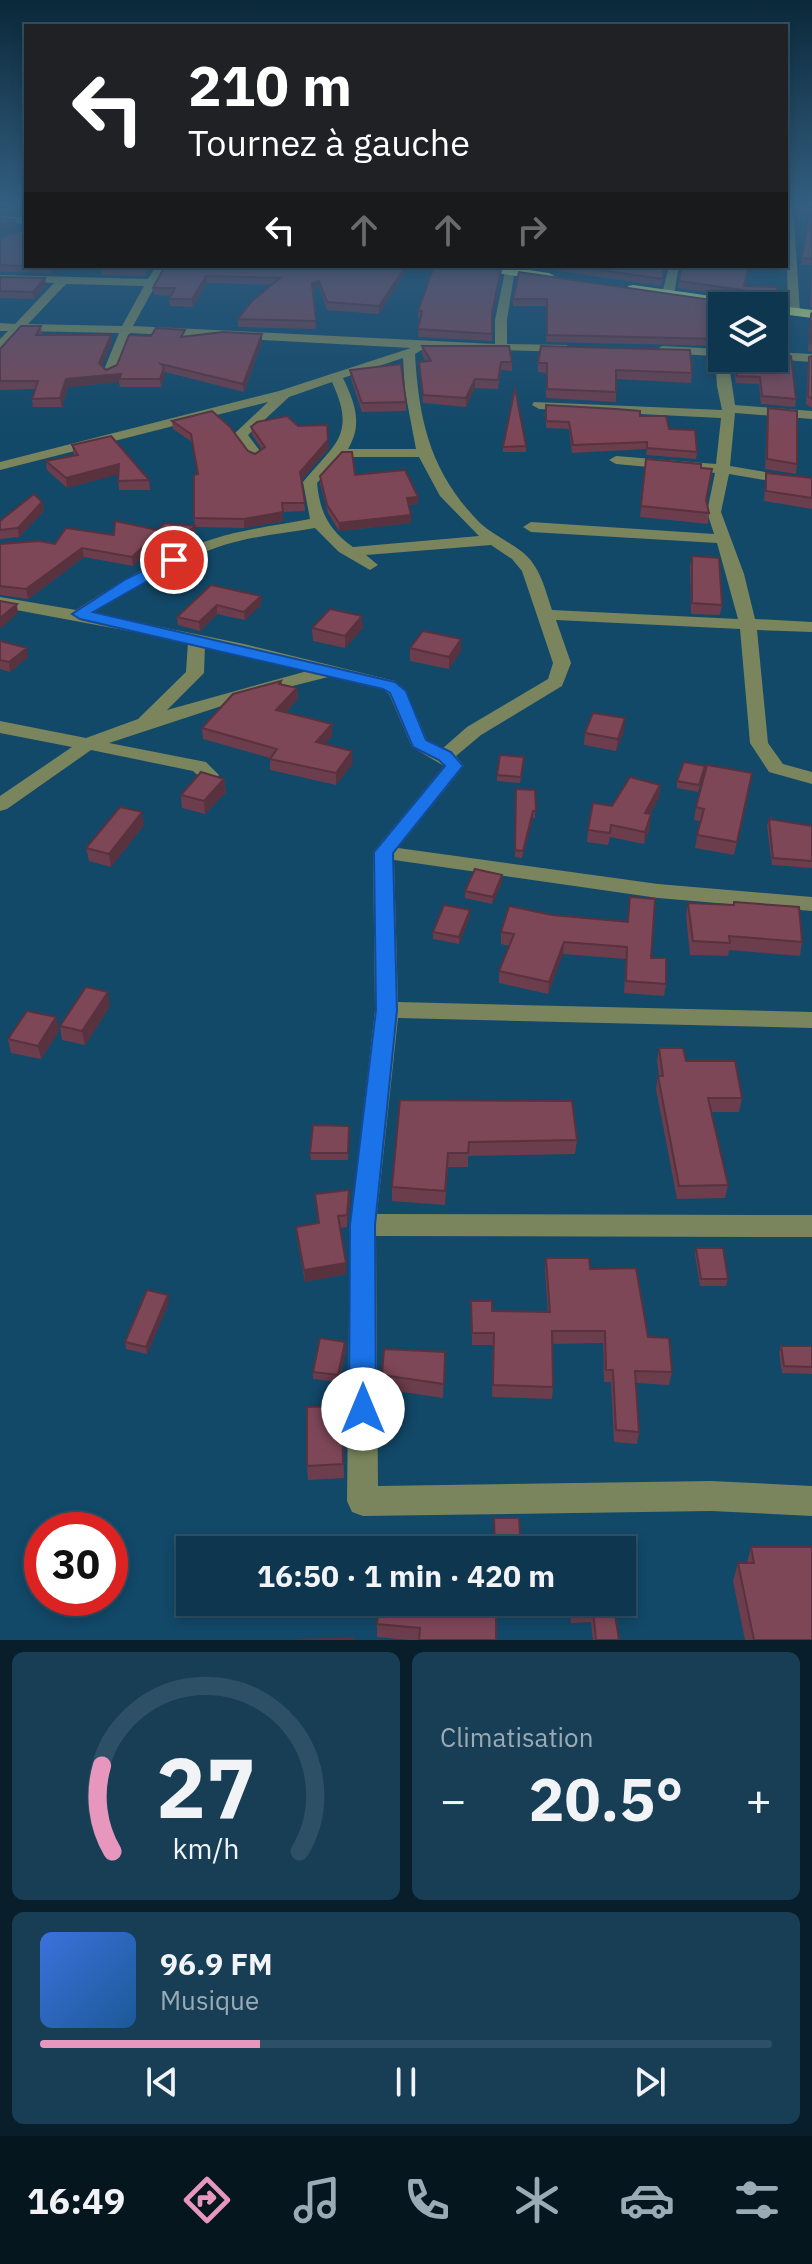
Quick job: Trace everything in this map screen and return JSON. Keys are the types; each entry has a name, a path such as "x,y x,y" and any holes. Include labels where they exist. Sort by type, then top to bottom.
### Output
{"highway":[{"path":"623,288 708,300"},
{"path":"788,311 812,314"}],"street":[{"path":"0,346 61,282"},
{"path":"109,282 153,283 127,327 109,372"},
{"path":"501,348 501,320 509,282"},
{"path":"668,294 671,282"},
{"path":"792,282 794,312"},
{"path":"0,327 127,327 431,346 576,349"},
{"path":"0,466 284,394 431,346"},
{"path":"652,350 708,352"},
{"path":"409,352 411,391 424,453 445,493 478,529 518,556 530,570 562,663 556,682 474,731 445,756"},
{"path":"788,357 812,358"},
{"path":"723,372 728,412 723,469 714,512 725,539 748,624 759,743 776,768 812,778"},
{"path":"336,377 347,398 352,418 351,434 340,453 310,482 316,523 370,565"},
{"path":"256,455 240,435 284,394"},
{"path":"539,405 812,415"},
{"path":"340,453 424,453"},
{"path":"616,460 723,469 812,484"},
{"path":"80,614 131,582 195,549 241,536 316,523"},
{"path":"531,527 725,539"},
{"path":"350,552 492,540"},
{"path":"0,602 80,614 389,685 397,691 419,743 445,756 454,766 383,852 387,1010 363,1225 363,1501 711,1496 812,1501"},
{"path":"547,615 812,627"},
{"path":"143,723 195,673 197,639"},
{"path":"0,805 88,744 143,723 333,670"},
{"path":"0,727 199,766 209,775"},
{"path":"383,852 658,891 812,904"},
{"path":"387,1010 812,1020"},
{"path":"363,1225 812,1226"}],"building":[{"path":"0,282 42,282 33,292 0,291"},
{"path":"157,282 203,282 192,299 169,299 175,288 153,288"},
{"path":"276,282 317,282 312,283 316,321 238,319 252,301"},
{"path":"319,282 396,282 379,306 327,302"},
{"path":"428,282 499,282 492,312 492,334 418,329 422,311 418,311"},
{"path":"517,282 584,282 708,300 708,339 547,335 547,299 513,299"},
{"path":"683,282 745,282 744,286 777,287 778,292 755,292"},
{"path":"812,313 812,344 810,343"},
{"path":"21,326 41,326 36,335 111,335 99,363 106,370 117,365 129,335 151,336 156,328 185,330 181,337 223,332 262,334 243,384 161,364 164,367 160,379 119,379 121,374 66,379 60,398 32,399 38,381 0,381 0,349"},
{"path":"422,346 509,346 512,362 501,362 498,380 475,379 466,398 423,395 419,362 431,361"},
{"path":"541,346 690,350 692,373 616,370 616,392 547,389 547,363 538,363"},
{"path":"788,355 791,356 796,399 762,396 760,377 737,376 736,372 788,372"},
{"path":"812,356 812,399 808,396 809,357"},
{"path":"401,364 406,402 362,403 350,370"},
{"path":"515,388 526,446 503,447"},
{"path":"546,405 640,411 640,416 666,416 669,429 695,430 697,452 647,448 647,442 573,445 569,422 546,421"},
{"path":"768,408 797,411 797,464 767,459"},
{"path":"212,411 230,427 248,451 255,454 265,447 251,427 257,422 287,416 298,426 327,425 328,440 300,472 305,503 282,503 283,512 244,519 194,518 194,475 198,474 191,434 172,421"},
{"path":"111,436 149,480 118,481 119,464 66,478 46,461 78,455 72,445"},
{"path":"342,452 352,452 355,475 405,470 418,497 407,498 411,515 339,523 327,505 320,476"},
{"path":"646,459 701,464 701,468 712,469 706,500 709,513 641,506"},
{"path":"766,473 812,478 812,498 766,491"},
{"path":"34,494 42,502 18,528 0,530 0,521"},
{"path":"115,521 157,530 165,523 195,526 180,539 164,546 146,544 132,557 82,548 26,589 0,586 0,544 39,541 55,544 66,528 114,535"},
{"path":"692,556 719,558 722,605 692,603"},
{"path":"211,585 261,596 244,612 217,605 199,622 177,617"},
{"path":"0,601 17,604 0,618"},
{"path":"330,609 362,616 345,636 312,628"},
{"path":"423,631 461,639 449,657 410,648"},
{"path":"0,641 27,648 9,662 0,660"},
{"path":"281,681 279,684 297,688 276,710 332,724 316,742 352,751 336,773 270,759 277,749 202,728 233,694"},
{"path":"593,713 625,718 618,739 585,733"},
{"path":"500,755 524,757 521,777 497,775"},
{"path":"684,762 705,766 699,785 677,781"},
{"path":"707,765 752,773 737,842 697,835 704,809 696,807"},
{"path":"201,772 224,779 204,801 181,795"},
{"path":"630,777 660,785 645,813 651,814 645,832 611,825 610,833 588,830 593,803 612,806"},
{"path":"516,789 535,790 536,811 533,811 523,851 515,850"},
{"path":"120,807 142,812 109,854 86,848"},
{"path":"769,819 812,826 812,861 773,858"},
{"path":"475,869 502,875 493,897 465,891"},
{"path":"630,897 655,899 651,958 666,958 666,984 626,981 627,947 564,942 549,982 499,971 514,934 501,932 509,906 552,915 628,922"},
{"path":"734,902 799,907 802,942 729,936 730,943 693,941 688,903 734,905"},
{"path":"444,905 470,910 459,937 433,932"},
{"path":"86,987 108,992 82,1031 60,1026"},
{"path":"27,1011 56,1017 38,1046 8,1039"},
{"path":"659,1048 683,1048 686,1061 735,1061 742,1098 708,1098 728,1185 679,1186 658,1076 663,1076"},
{"path":"400,1100 572,1101 577,1140 469,1142 468,1153 448,1153 445,1191 392,1187"},
{"path":"313,1125 349,1126 348,1153 310,1153"},
{"path":"349,1190 347,1215 338,1216 346,1263 304,1270 296,1227 319,1223 315,1194"},
{"path":"696,1248 723,1248 728,1279 701,1279"},
{"path":"546,1258 589,1258 590,1269 636,1268 648,1337 669,1338 672,1372 635,1371 639,1432 616,1430 613,1370 606,1370 605,1331 552,1331 553,1387 493,1385 494,1333 472,1333 471,1301 492,1301 492,1311 550,1312"},
{"path":"147,1290 168,1295 146,1347 125,1342"},
{"path":"320,1338 345,1342 338,1375 313,1372"},
{"path":"781,1346 812,1346 812,1367 784,1366"},
{"path":"384,1349 445,1352 444,1384 382,1375"},
{"path":"342,1406 343,1464 307,1466 307,1407"},
{"path":"494,1518 519,1518 520,1536 495,1536"},
{"path":"751,1547 812,1547 812,1640 754,1640 738,1563 754,1563"},
{"path":"378,1616 496,1616 496,1640 419,1640 420,1628 377,1624"},
{"path":"594,1616 615,1616 619,1640 596,1640"},
{"path":"353,1638 353,1640 295,1640"}],"route":[{"path":"174,560 80,614 389,685 397,691 419,743 445,756 454,766 383,852 387,1010 363,1225 363,1409"}]}
